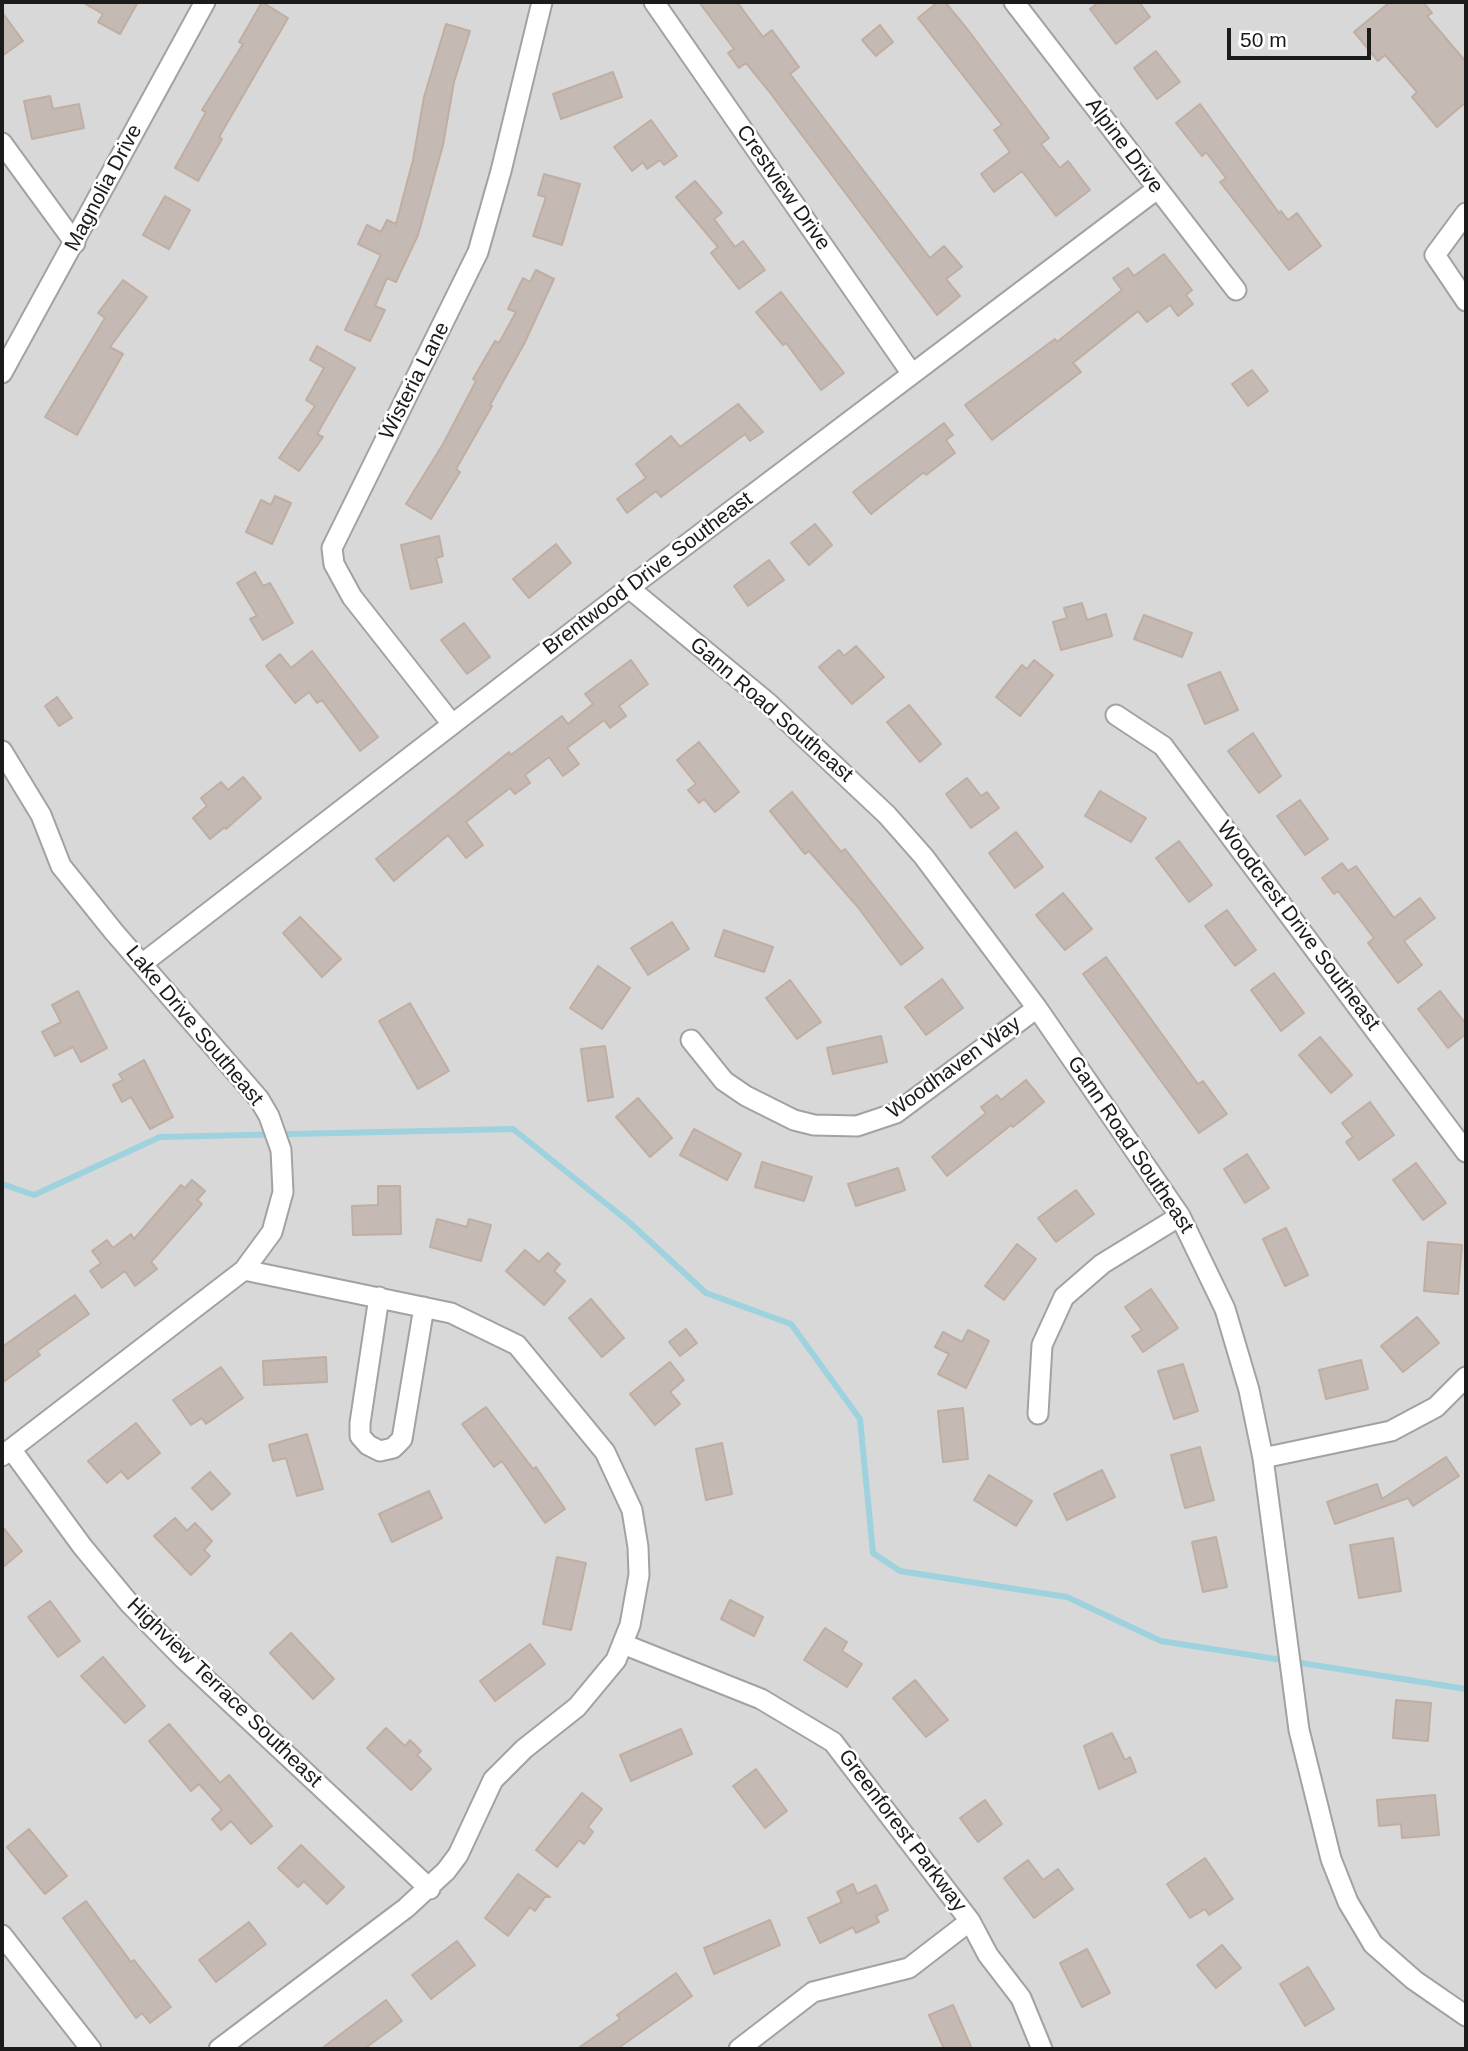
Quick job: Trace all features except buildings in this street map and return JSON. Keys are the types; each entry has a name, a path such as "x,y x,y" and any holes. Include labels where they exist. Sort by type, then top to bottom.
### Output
{"street":[{"name":"Magnolia Drive","path":"2,373 205,2"},
{"name":"Wisteria Lane","path":"452,724 352,597 334,564 332,548 478,253 542,2"},
{"name":"Crestview Drive","path":"654,2 912,374"},
{"name":"Alpine Drive","path":"1014,2 1236,290"},
{"path":"2,143 75,243"},
{"name":"Brentwood Drive Southeast","path":"143,963 629,587 1157,189"},
{"path":"1466,213 1435,255 1466,299"},
{"name":"Gann Road Southeast","path":"629,587 767,702 887,815 924,858 1037,1008 1180,1216 1212,1276 1249,1390 1263,1458 1298,1730 1331,1859 1348,1902 1373,1944 1394,1964 1466,2016"},
{"name":"Woodcrest Drive Southeast","path":"1116,715 1163,747 1466,1152"},
{"name":"Lake Drive Southeast","path":"2,751 41,815 61,866 114,932 259,1099 278,1141 284,1192 272,1232 244,1270 6,1452"},
{"name":"Woodhaven Way","path":"691,1040 724,1081 771,1110 814,1125 857,1126 897,1113 1037,1008"},
{"path":"1038,1414 1042,1345 1064,1297 1102,1264 1180,1216"},
{"path":"219,2049 430,1889 458,1855 493,1780 524,1749 577,1707 616,1660 624,1644 636,1598 638,1547 632,1510 605,1452 517,1345 451,1312 244,1270"},
{"path":"379,1297 360,1436 368,1445 380,1451 393,1448 402,1438 424,1307"},
{"path":"1263,1458 1391,1430 1436,1408 1466,1377"},
{"name":"Highview Terrace Southeast","path":"6,1452 129,1603 183,1658 430,1889"},
{"name":"Greenforest Parkway","path":"624,1644 761,1699 833,1742 970,1921 988,1955 1021,1998 1042,2049"},
{"path":"739,2049 813,1992 909,1968 970,1921"},
{"path":"2,1935 92,2049"}],"shaded area":[{"path":"2,2 1466,2 1466,2049 2,2049"}],"waterway":[{"path":"2,1184 34,1195 160,1137 513,1129 629,1222 706,1293 791,1324 860,1419 873,1553 900,1571 1067,1597 1161,1641 1466,1689"}]}
